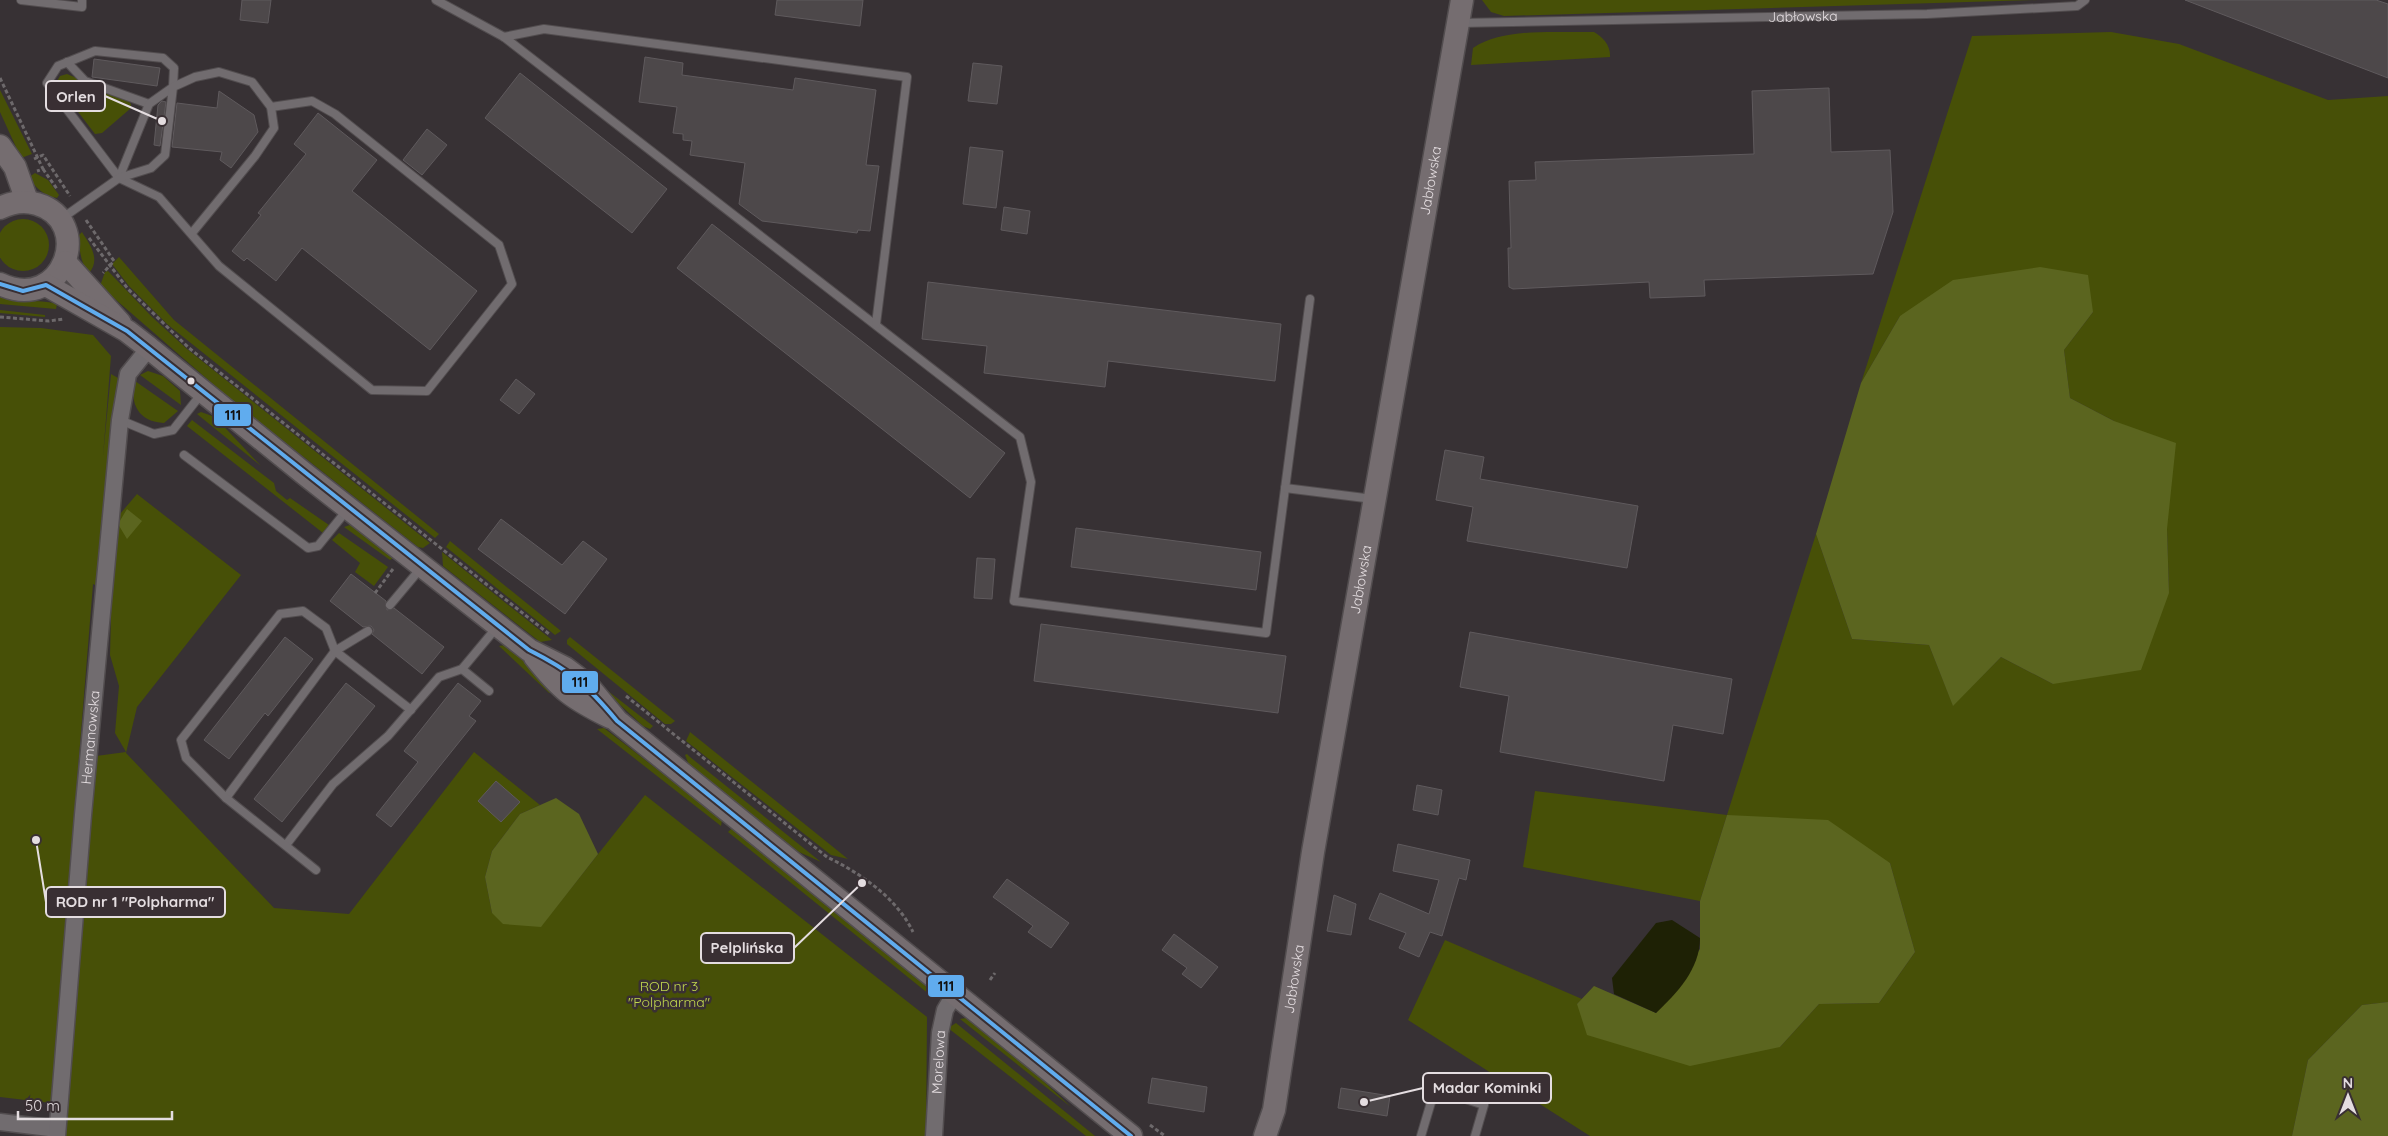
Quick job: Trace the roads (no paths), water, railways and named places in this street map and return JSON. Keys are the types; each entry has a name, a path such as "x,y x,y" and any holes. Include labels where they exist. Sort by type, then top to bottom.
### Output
{"main road":[{"name":"Jabłowska","path":"1265,1136 1274,1110 1301,928 1462,0"},
{"path":"0,146 14,167 27,201"},
{"path":"0,205 27,201 66,216 68,240 66,262 58,275 46,285 23,291 11,289 0,284"},
{"path":"66,262 92,289 127,332"},
{"path":"46,285 79,306 127,332 148,348 529,650 566,692 578,702 617,721 1131,1136"}],"street":[{"name":"Hermanowska","path":"57,1133 83,814 120,420 128,374 148,348"},
{"name":"Morelowa","path":"934,1136 940,1033 945,1010 955,993"},
{"path":"0,1122 57,1133"}],"lane":[{"path":"21,0 82,7 82,0"},
{"path":"436,0 504,38 1020,437 1030,482 1014,601 1266,633 1310,299"},
{"name":"Jabłowska","path":"1458,23 1927,14 2077,6 2085,0"},
{"path":"504,38 544,29 908,77 876,324"},
{"path":"66,216 119,178 150,168 165,155 174,68 164,58 95,51 58,66 47,83 119,178 159,198 192,233 219,266 372,390 427,391 512,284 499,245 335,114 312,100 271,107"},
{"path":"67,62 86,81 149,104"},
{"path":"119,178 149,104 173,87 195,77 220,72 252,82 271,107 274,128 255,156 192,233"},
{"path":"120,420 154,434 173,430 203,392"},
{"path":"184,455 308,548 318,546 349,509"},
{"path":"1285,488 1374,499"},
{"path":"390,605 422,566"},
{"path":"316,870 226,798 186,758 181,740 280,614 303,611 326,628 335,651 411,710"},
{"path":"286,845 333,784 388,736 440,677 462,669 498,625"},
{"path":"226,798 335,651 368,631"},
{"path":"462,669 489,691"},
{"path":"1421,1136 1435,1089 1484,1105 1475,1136"}],"place":[{"name":"Orlen","path":"162,121"},
{"name":"ROD nr 1 \"Polpharma\"","path":"36,840"},
{"name":"Pelplińska","path":"862,883"},
{"name":"Madar Kominki","path":"1364,1102"}],"park label":[{"name":"ROD nr 3 \"Polpharma\"","path":"669,994"}]}
